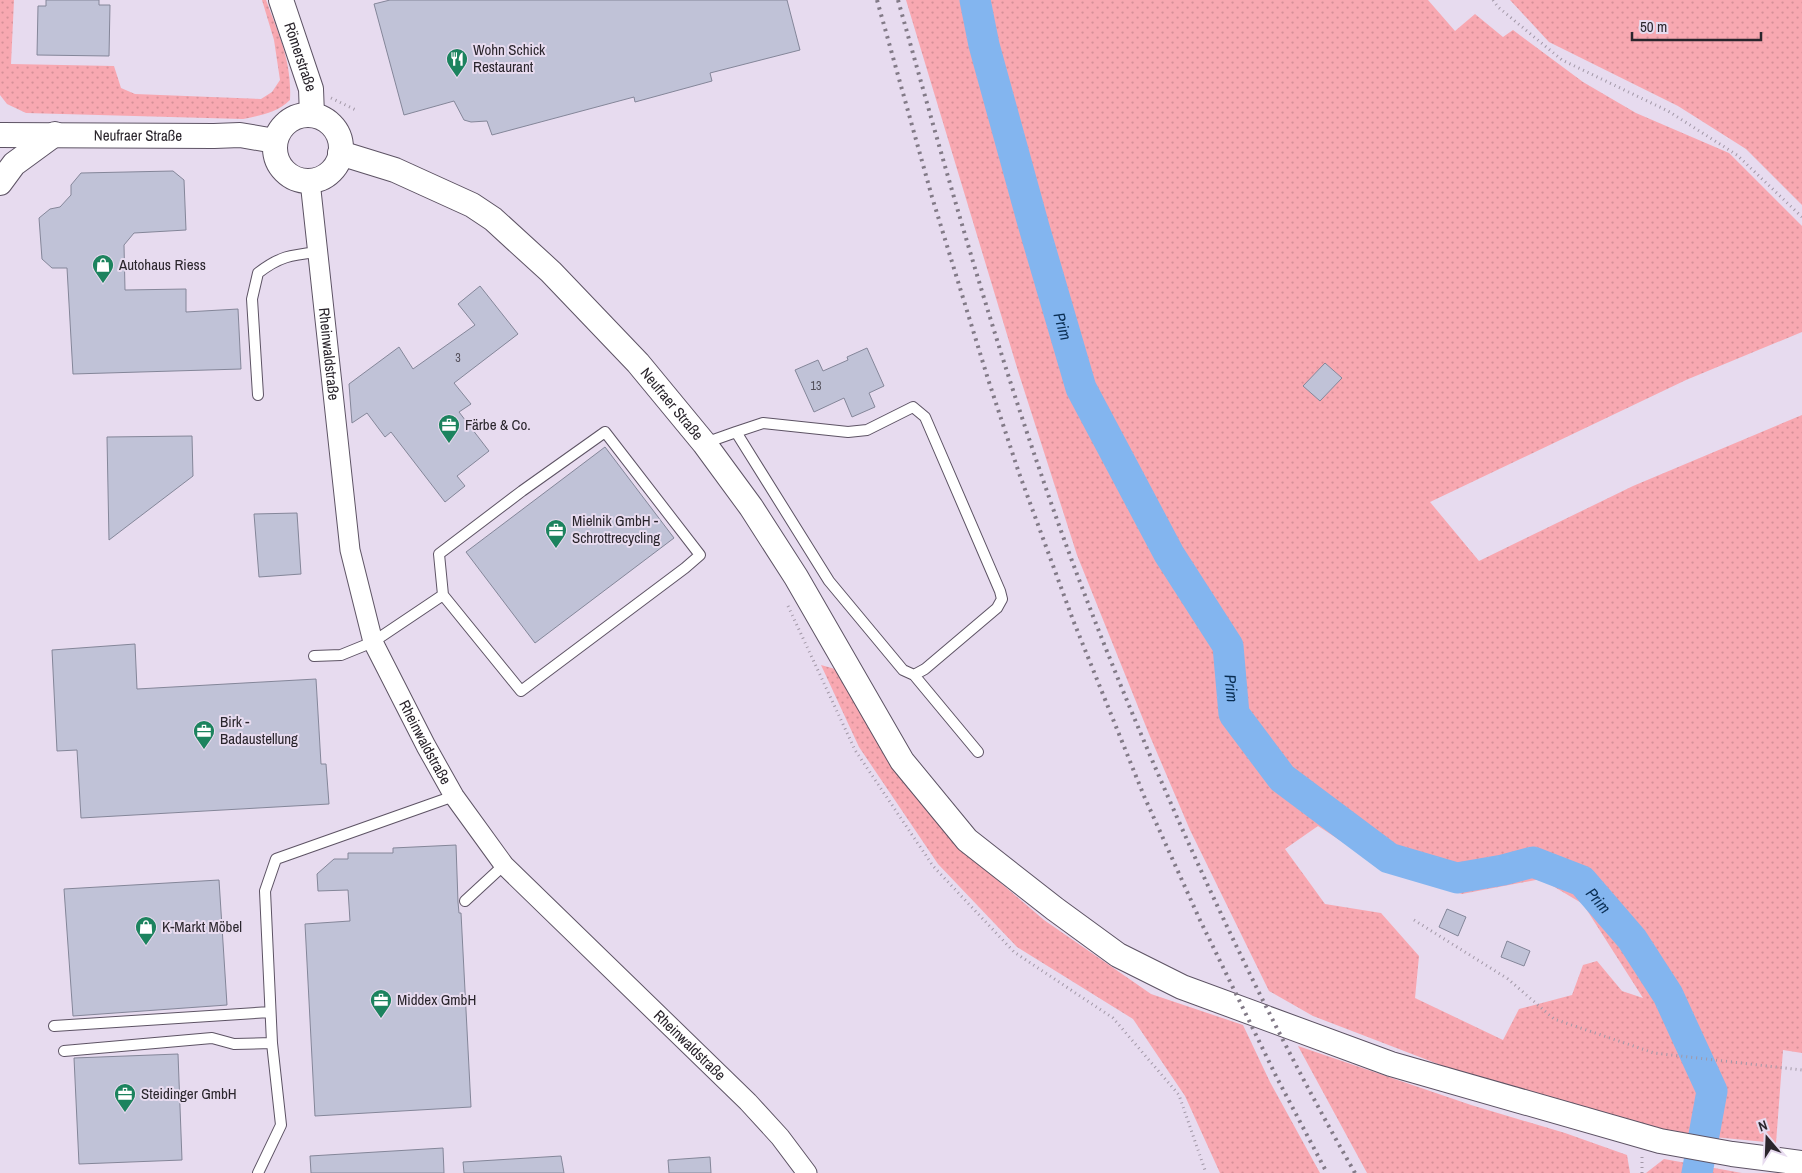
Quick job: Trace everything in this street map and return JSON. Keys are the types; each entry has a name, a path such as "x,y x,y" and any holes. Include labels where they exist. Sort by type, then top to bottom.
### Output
{"street":[{"name":"Römerstraße","path":"281,0 311,89 312,115"},
{"path":"312,115 325,119 335,128 340,141 340,153 336,165 329,173 310,181 298,180 284,171 275,156 275,141 279,131 286,122 297,116 312,115"},
{"path":"0,183 14,164 55,134"},
{"name":"Neufraer Straße","path":"0,135 240,135 275,141"},
{"name":"Neufraer Straße","path":"340,153 395,170 472,205 493,219 551,272 638,363 704,443 751,507 796,577 902,761 966,840 1055,910 1118,955 1182,987 1391,1064 1660,1141 1732,1154 1802,1163"},
{"name":"Rheinwaldstraße","path":"310,181 350,550 373,642 426,746 454,796 504,865 748,1102 780,1138 806,1173"}],"lane":[{"path":"258,394 252,300 258,273 271,263 287,256 318,252"},
{"path":"704,443 763,423 848,432 866,430 912,407 925,417 1000,590 1002,599 997,608 925,669 914,675"},
{"path":"605,432 700,555 521,691 443,595 440,554 522,491 605,432"},
{"path":"736,432 829,581 903,670 914,675 978,752"},
{"path":"314,656 341,655 373,642 443,595"},
{"path":"258,1173 281,1125 272,1043 265,891 276,859 454,796"},
{"path":"465,902 504,865"},
{"path":"54,1026 270,1012"},
{"path":"64,1051 212,1038 234,1044 272,1043"}],"path":[{"path":"1493,0 1498,7 1562,60 1668,111 1737,155 1802,217"},
{"path":"311,89 358,111"},
{"path":"1414,920 1508,980 1554,1019 1654,1053 1802,1070"}],"shaded area":[{"path":"0,0 14,0 11,64 114,66 121,88 135,94 261,99 272,92 280,80 274,40 262,0 266,0 287,61 290,100 274,111 243,119 26,113 7,104 0,95"},
{"path":"906,0 1428,0 1455,31 1475,14 1503,37 1513,30 1583,82 1636,113 1729,153 1802,226 1802,332 1686,380 1430,502 1479,561 1633,486 1802,415 1802,1053 1783,1050 1776,1143 1672,1133 1451,1069 1313,1016 1269,991 1190,830 1149,734 1077,555 1018,371","holes":["1325,363 1341,378 1320,401 1304,386","1318,826 1384,869 1462,894 1541,879 1583,904 1643,998 1622,991 1597,961 1583,965 1572,995 1519,1009 1503,1040 1415,998 1419,956 1381,913 1325,904 1285,849"]},
{"path":"1510,0 1802,0 1802,205 1746,149 1678,106 1549,42"},
{"path":"821,665 835,669 892,766 961,849 1044,920 1151,994 1243,1025 1270,1082 1320,1173 1220,1173 1185,1096 1133,1019 1017,947 938,864 859,747"},
{"path":"1298,1046 1471,1105 1565,1133 1627,1155 1630,1173 1367,1173"},
{"path":"1664,1159 1742,1173 1646,1173"}],"building":[{"path":"46,0 99,0 99,5 110,5 109,56 37,55 38,6 46,6"},
{"path":"390,0 787,0 800,50 710,73 712,81 635,102 634,97 492,135 487,121 471,122 464,120 454,101 404,115 374,4"},
{"path":"173,171 184,180 186,230 134,233 124,245 125,290 186,289 186,312 238,309 241,369 73,374 67,268 52,268 42,259 39,218 50,209 60,207 71,195 71,185 81,173"},
{"path":"480,286 518,334 454,383 471,404 459,412 489,451 457,476 465,486 445,502 391,432 385,437 367,413 352,423 349,384 399,347 413,369 475,325 458,304"},
{"path":"867,348 884,386 869,393 875,407 852,417 844,398 814,412 795,370 818,360 823,371 848,360 847,357"},
{"path":"1325,363 1342,378 1320,401 1303,386"},
{"path":"192,436 193,476 109,540 107,437"},
{"path":"605,447 674,538 535,643 466,552"},
{"path":"297,513 301,574 259,577 254,514"},
{"path":"135,644 137,689 316,679 321,764 326,764 329,804 81,818 77,750 57,751 52,650"},
{"path":"456,845 471,1107 315,1116 305,924 350,921 348,890 318,891 317,874 334,859 348,859 348,853 393,853 393,848"},
{"path":"219,880 227,1005 73,1016 64,889"},
{"path":"1447,909 1466,917 1458,936 1439,927"},
{"path":"1507,941 1530,951 1524,966 1501,957"},
{"path":"178,1054 182,1160 79,1164 74,1058"},
{"path":"443,1148 444,1173 311,1173 310,1156"},
{"path":"561,1156 564,1173 464,1173 463,1162"},
{"path":"710,1157 711,1173 669,1173 668,1160"}],"waterway":[{"name":"Prim","path":"975,0 984,45 1081,388 1169,554 1228,646 1234,714 1282,778 1389,858 1457,878 1503,870 1533,862 1582,881 1632,939 1668,995 1712,1091 1697,1173"}],"railway":[{"path":"877,0 932,197 988,379 1019,473 1073,620 1144,796 1199,918 1277,1078 1327,1173"},
{"path":"898,0 1001,352 1055,514 1089,607 1145,743 1224,920 1287,1048 1355,1173"}],"place":[{"name":"Wohn Schick Restaurant","path":"457,78"},
{"name":"Autohaus Riess","path":"103,284"},
{"name":"Färbe & Co.","path":"449,444"},
{"name":"Mielnik GmbH - Schrottrecycling","path":"556,549"},
{"name":"Birk - Badaustellung","path":"204,750"},
{"name":"K-Markt Möbel","path":"146,946"},
{"name":"Middex GmbH","path":"381,1019"},
{"name":"Steidinger GmbH","path":"125,1113"}]}
